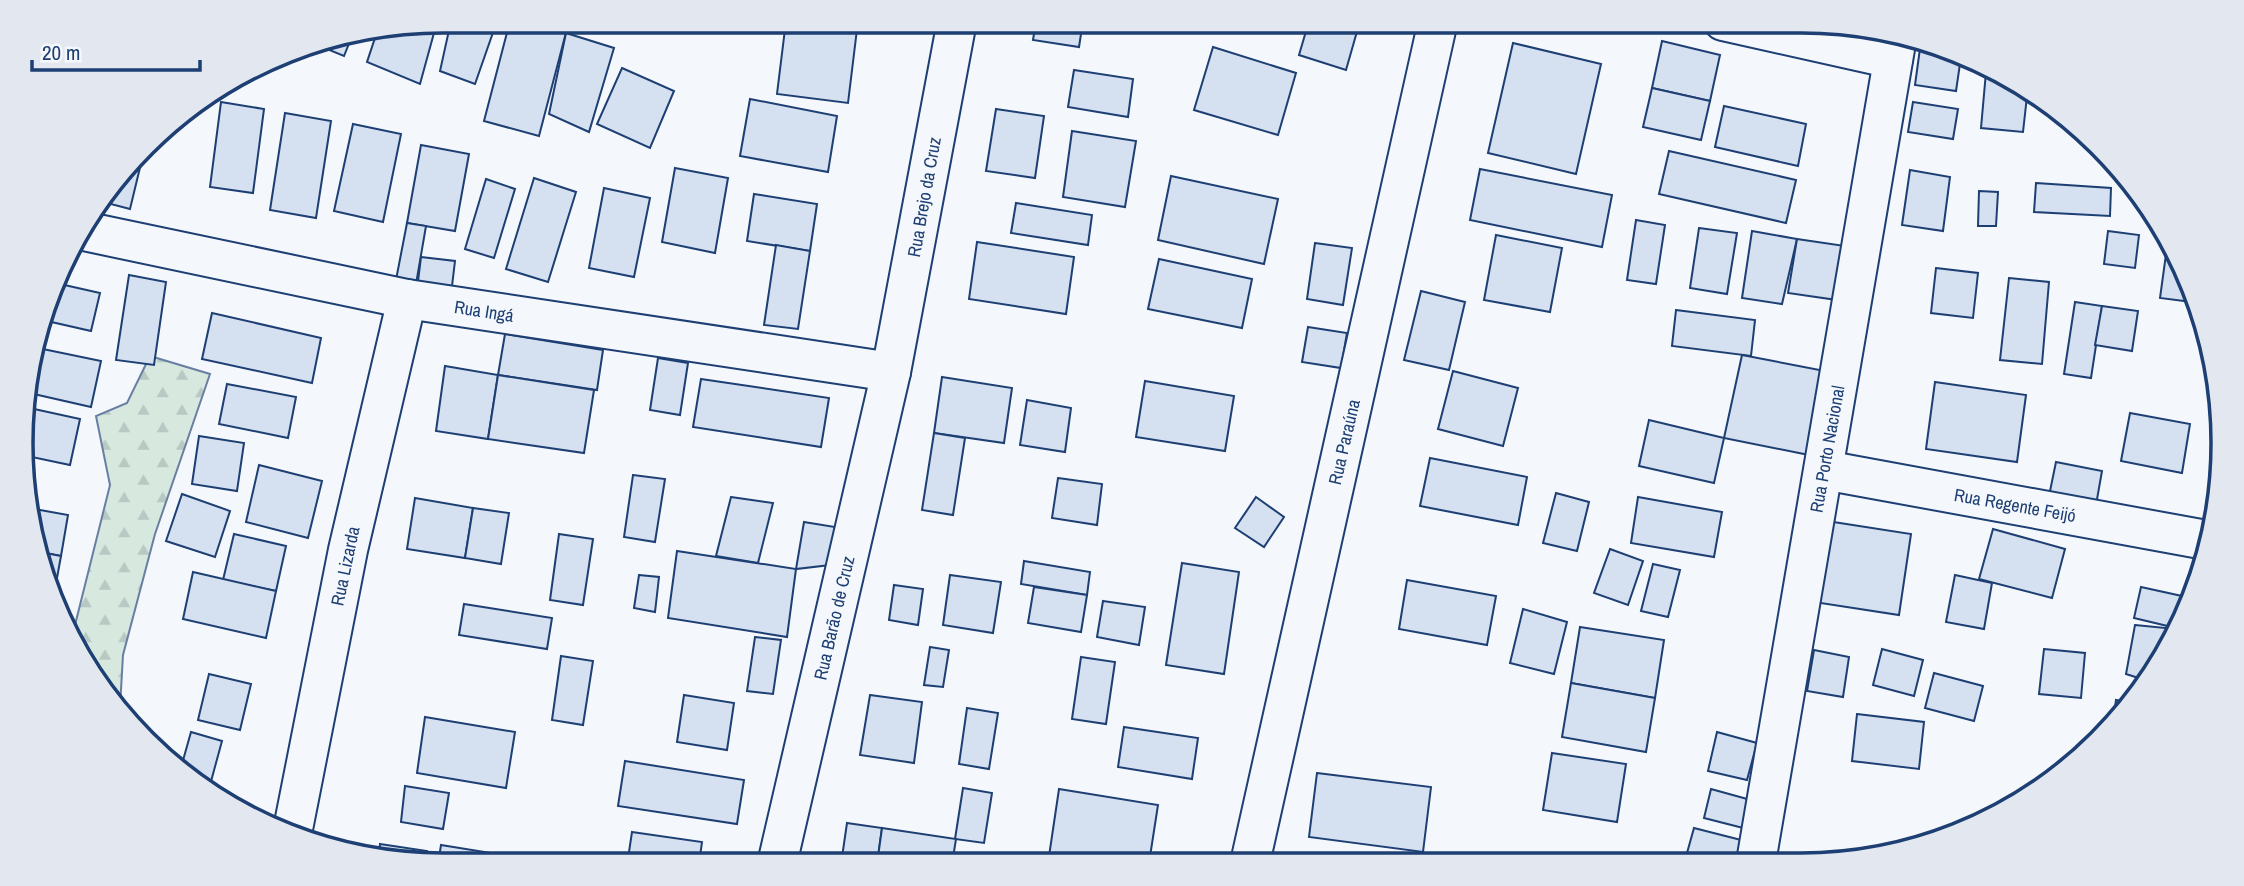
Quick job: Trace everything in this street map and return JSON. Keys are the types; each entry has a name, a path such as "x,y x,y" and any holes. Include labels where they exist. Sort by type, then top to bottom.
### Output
{"street":[{"name":"Rua Brejo da Cruz","path":"891,372 955,33"},
{"name":"Rua Paraúna","path":"1252,853 1434,33"},
{"path":"1799,33 1895,48"},
{"name":"Rua Porto Nacional","path":"1758,853 1895,48"},
{"name":"Rua Ingá","path":"91,233 407,299 891,372"},
{"name":"Rua Lizarda","path":"294,825 348,550 407,299"},
{"name":"Rua Barão de Cruz","path":"780,853 891,372"},
{"name":"Rua Regente Feijó","path":"1824,470 2199,539"}],"green space":[{"path":"150,356 210,374 155,534 123,655 121,695 102,671 76,623 110,485 96,416 127,403"}],"building":[{"path":"434,33 420,84 367,62 375,39"},
{"path":"448,33 493,33 475,84 440,71"},
{"path":"507,33 566,33 539,136 484,121"},
{"path":"566,33 614,48 589,132 549,114"},
{"path":"785,33 857,33 848,103 777,94"},
{"path":"1034,33 1081,33 1079,47 1033,40"},
{"path":"1305,33 1357,33 1346,70 1299,55"},
{"path":"1662,41 1720,55 1710,101 1652,88"},
{"path":"1513,43 1601,64 1576,174 1488,153"},
{"path":"349,44 344,56 328,50"},
{"path":"1213,47 1296,73 1278,135 1194,110"},
{"path":"1920,51 1960,65 1956,91 1915,85"},
{"path":"622,68 674,91 650,148 597,124"},
{"path":"1074,70 1133,79 1128,117 1068,107"},
{"path":"1985,78 2027,100 2023,132 1981,128"},
{"path":"1652,88 1710,101 1701,140 1643,127"},
{"path":"750,99 837,116 828,172 740,156"},
{"path":"221,102 264,109 253,193 210,187"},
{"path":"1913,102 1958,109 1953,139 1908,132"},
{"path":"1724,106 1806,124 1798,166 1715,147"},
{"path":"996,109 1044,116 1035,178 986,171"},
{"path":"285,113 331,121 316,218 270,210"},
{"path":"353,124 401,134 383,222 334,211"},
{"path":"1072,131 1136,141 1125,207 1063,197"},
{"path":"421,145 469,154 455,231 407,223"},
{"path":"1669,151 1796,180 1786,223 1659,194"},
{"path":"140,167 130,209 110,204"},
{"path":"675,168 728,178 715,253 662,242"},
{"path":"1480,169 1612,195 1602,247 1470,220"},
{"path":"1910,170 1950,177 1943,231 1902,225"},
{"path":"1171,176 1278,199 1264,264 1158,240"},
{"path":"534,178 576,192 548,282 506,269"},
{"path":"486,179 515,189 494,258 465,249"},
{"path":"2036,183 2111,188 2110,216 2034,212"},
{"path":"604,188 650,198 634,277 589,268"},
{"path":"1979,191 1998,192 1996,226 1978,226"},
{"path":"754,194 817,204 810,251 747,241"},
{"path":"1016,203 1092,215 1088,245 1011,233"},
{"path":"1636,220 1665,225 1656,284 1627,280"},
{"path":"407,223 426,226 415,290 395,285"},
{"path":"1699,228 1737,233 1727,294 1690,288"},
{"path":"1752,231 1797,239 1782,304 1742,298"},
{"path":"2108,231 2139,235 2135,268 2104,264"},
{"path":"1496,235 1562,248 1550,312 1484,300"},
{"path":"1797,239 1845,246 1837,300 1788,293"},
{"path":"977,242 1074,257 1066,314 969,299"},
{"path":"1315,243 1352,248 1343,305 1307,299"},
{"path":"776,245 810,251 798,329 764,325"},
{"path":"421,257 455,261 450,303 416,298"},
{"path":"2166,257 2185,301 2160,298"},
{"path":"1159,259 1252,279 1242,328 1148,309"},
{"path":"1936,268 1978,273 1973,318 1931,313"},
{"path":"129,275 166,282 154,365 116,360"},
{"path":"2009,278 2049,282 2042,364 2000,360"},
{"path":"64,285 100,293 91,331 52,322"},
{"path":"1421,291 1465,302 1449,370 1404,360"},
{"path":"2075,302 2102,306 2091,378 2064,374"},
{"path":"2102,306 2138,311 2132,351 2095,345"},
{"path":"1676,310 1755,320 1751,356 1672,346"},
{"path":"212,313 321,338 312,383 202,359"},
{"path":"1308,327 1347,333 1341,368 1302,362"},
{"path":"505,334 603,350 597,390 498,375"},
{"path":"44,349 101,361 91,407 36,395"},
{"path":"1742,355 1830,372 1814,456 1724,438"},
{"path":"658,358 688,363 680,415 650,410"},
{"path":"445,366 498,375 488,439 436,431"},
{"path":"1453,371 1518,388 1503,446 1438,429"},
{"path":"498,375 594,390 584,453 488,439"},
{"path":"942,377 1012,388 1004,443 934,433"},
{"path":"701,379 829,398 821,447 693,427"},
{"path":"1145,381 1234,396 1225,451 1136,437"},
{"path":"1935,382 2026,395 2017,462 1926,449"},
{"path":"227,384 296,397 288,438 219,424"},
{"path":"1027,400 1071,408 1065,452 1020,445"},
{"path":"35,409 80,419 70,465 34,457"},
{"path":"2130,413 2190,424 2182,473 2121,461"},
{"path":"1649,420 1724,438 1714,483 1639,466"},
{"path":"934,433 965,438 953,515 922,510"},
{"path":"199,436 244,443 237,491 192,484"},
{"path":"1430,458 1527,477 1518,525 1420,506"},
{"path":"2056,462 2102,471 2096,505 2049,496"},
{"path":"259,465 322,481 308,538 246,522"},
{"path":"633,475 665,479 655,542 624,537"},
{"path":"1058,478 1102,484 1097,525 1052,518"},
{"path":"1556,493 1589,502 1577,551 1543,543"},
{"path":"182,494 230,511 215,557 166,541"},
{"path":"731,497 773,503 758,563 716,556"},
{"path":"1256,497 1284,517 1264,547 1235,528"},
{"path":"1638,497 1722,512 1714,557 1631,543"},
{"path":"415,498 473,508 465,558 407,549"},
{"path":"473,508 509,513 501,564 465,558"},
{"path":"39,510 68,515 61,556 48,554"},
{"path":"1827,521 1911,534 1899,615 1814,602"},
{"path":"804,522 835,527 830,565 796,569"},
{"path":"1993,529 2065,549 2052,598 1979,579"},
{"path":"234,534 286,546 276,591 223,580"},
{"path":"559,534 593,539 583,605 550,600"},
{"path":"1610,549 1643,561 1628,605 1594,593"},
{"path":"677,551 796,569 787,637 668,618"},
{"path":"48,554 61,556 57,580"},
{"path":"1024,561 1090,572 1087,595 1021,584"},
{"path":"1182,563 1239,572 1224,674 1166,665"},
{"path":"1653,564 1680,570 1668,617 1641,611"},
{"path":"193,572 276,591 266,638 183,619"},
{"path":"639,575 659,577 655,612 634,608"},
{"path":"950,575 1001,582 993,633 943,625"},
{"path":"1955,575 1992,583 1984,629 1946,622"},
{"path":"1407,580 1496,596 1487,645 1399,629"},
{"path":"894,585 923,589 918,625 889,620"},
{"path":"1034,587 1087,595 1081,632 1028,623"},
{"path":"2141,587 2181,596 2167,626 2134,618"},
{"path":"1103,601 1145,607 1139,645 1097,637"},
{"path":"464,604 552,618 547,649 459,635"},
{"path":"1523,609 1567,622 1554,674 1510,663"},
{"path":"2135,625 2166,628 2137,678 2126,674"},
{"path":"1580,627 1664,640 1655,698 1571,683"},
{"path":"755,637 781,640 773,694 747,691"},
{"path":"930,647 949,650 943,687 924,685"},
{"path":"1882,649 1923,660 1914,696 1873,685"},
{"path":"2044,649 2085,653 2081,698 2039,694"},
{"path":"1814,650 1849,657 1843,697 1807,691"},
{"path":"561,656 593,661 583,725 552,720"},
{"path":"1081,657 1115,662 1106,724 1072,719"},
{"path":"1934,673 1983,686 1974,721 1925,708"},
{"path":"209,674 251,684 240,730 198,720"},
{"path":"1571,683 1655,698 1646,752 1562,737"},
{"path":"684,695 734,703 727,750 677,742"},
{"path":"870,695 922,702 914,763 860,755"},
{"path":"967,708 998,713 989,769 959,764"},
{"path":"1857,714 1924,722 1919,769 1852,761"},
{"path":"425,717 515,732 506,788 417,773"},
{"path":"1124,727 1198,738 1192,779 1118,767"},
{"path":"191,732 222,741 211,781 183,759"},
{"path":"1717,732 1757,743 1747,780 1708,771"},
{"path":"1552,753 1626,764 1617,822 1543,810"},
{"path":"625,761 744,780 737,824 618,806"},
{"path":"1317,773 1431,787 1423,852 1309,837"},
{"path":"405,786 449,793 443,829 401,822"},
{"path":"963,788 992,793 984,843 955,839"},
{"path":"1059,789 1158,805 1151,853 1049,853"},
{"path":"1711,789 1758,802 1751,830 1704,818"},
{"path":"847,823 882,828 879,853 843,853"},
{"path":"882,828 956,839 954,853 879,853"},
{"path":"1694,828 1745,841 1742,853 1687,853"},
{"path":"632,832 702,842 700,853 629,853"},
{"path":"380,844 427,851 416,852 380,847"},
{"path":"441,845 491,853 443,853 440,853"}]}
